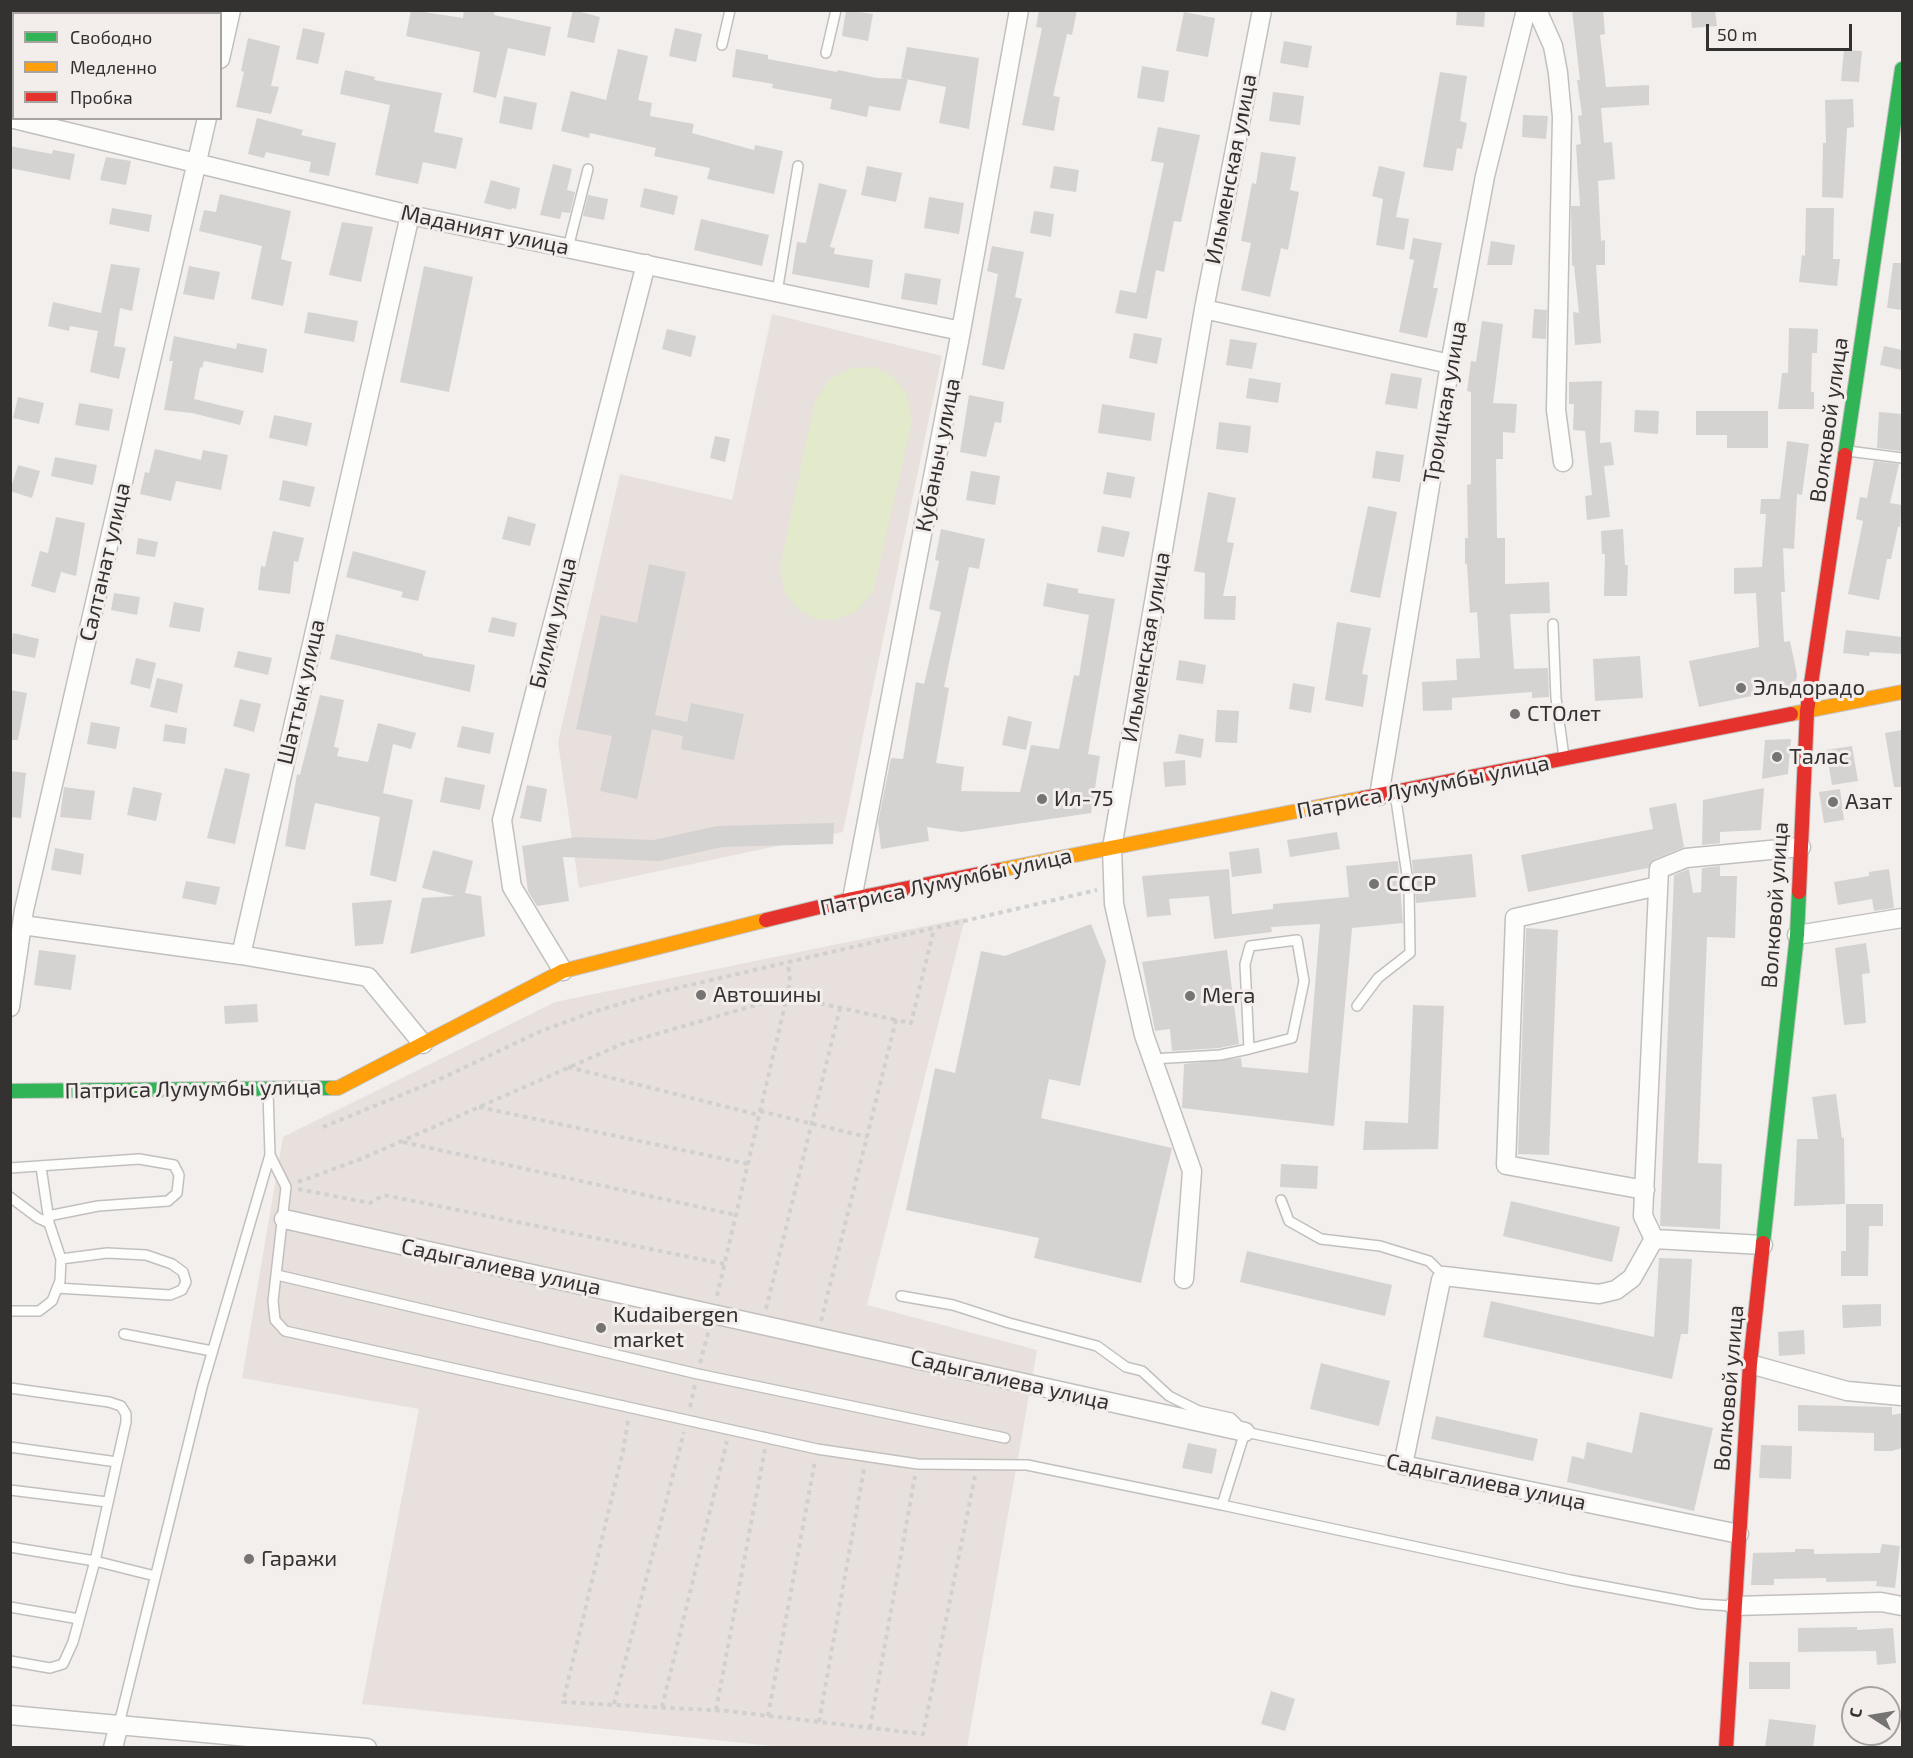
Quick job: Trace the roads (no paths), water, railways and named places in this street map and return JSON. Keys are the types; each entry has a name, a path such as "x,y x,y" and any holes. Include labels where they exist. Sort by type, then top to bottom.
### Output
{"street":[{"path":"222,50 231,10"},
{"name":"Кубаныч улица","path":"852,899 961,331 1019,10"},
{"name":"Ильменская улица","path":"1184,1279 1192,1171 1144,1035 1119,926 1113,886 1112,848 1204,309 1262,10"},
{"name":"Троицкая улица","path":"1387,794 1450,364 1485,176 1526,10"},
{"path":"1538,10 1552,46 1558,73 1562,117 1556,410 1563,462"},
{"name":"Волковой улица","path":"1726,1748 1750,1364 1797,935 1807,711 1845,451 1889,188 1902,69"},
{"name":"Маданият улица","path":"18,120 410,215 961,331"},
{"name":"Салтанат улица","path":"10,1007 19,914 207,120"},
{"name":"Шаттык улица","path":"241,955 410,215"},
{"name":"Билим улица","path":"563,971 512,887 502,820 645,264"},
{"path":"1204,309 1450,364"},
{"name":"Патриса Лумумбы улица","path":"10,1091 338,1088 563,971 852,899 1902,692"},
{"path":"1654,1239 1643,1216 1659,869 1686,858 1801,847"},
{"path":"1645,1190 1506,1166 1515,918 1658,886"},
{"path":"19,914 368,977 423,1044"},
{"path":"1797,935 1902,918"},
{"name":"Садыгалиева улица","path":"284,1219 1245,1432"},
{"path":"1654,1239 1763,1245"},
{"path":"1403,1465 1441,1280 1444,1276 1599,1294 1616,1290 1632,1278 1654,1239"},
{"path":"1750,1364 1848,1391 1902,1396"},
{"name":"Садыгалиева улица","path":"1403,1465 1739,1533"},
{"path":"1734,1606 1881,1602 1902,1606"},
{"path":"10,1715 367,1748"},
{"path":"113,1748 119,1724"}],"lane":[{"path":"722,45 730,10"},
{"path":"826,53 836,10"},
{"path":"777,292 798,166"},
{"path":"568,248 588,169"},
{"path":"1845,451 1902,458"},
{"path":"1553,624 1557,698 1564,759"},
{"path":"1357,1006 1378,978 1410,953 1409,888 1387,794"},
{"path":"1152,1059 1220,1055 1249,1049 1292,1038 1304,981 1297,940 1250,946 1245,964 1249,1049"},
{"path":"119,1724 212,1351 270,1155 268,1089"},
{"path":"270,1155 286,1187 273,1301 275,1320 285,1331 817,1449 918,1464 1027,1465 1570,1580 1700,1604 1734,1606"},
{"path":"10,1168 139,1159 174,1165 179,1175 177,1193 168,1201 98,1206 49,1220 38,1218 10,1197"},
{"path":"10,1311 39,1311 52,1301 60,1281 61,1260 49,1220 41,1167"},
{"path":"1281,1200 1289,1221 1321,1239 1380,1246 1429,1261 1444,1276"},
{"path":"57,1288 170,1295 182,1290 186,1282 183,1272 172,1264 146,1255 107,1253 61,1260"},
{"path":"277,1275 698,1374 1005,1438"},
{"path":"901,1296 953,1305 1009,1323 1097,1346 1126,1367 1142,1371 1169,1396 1199,1411 1231,1418 1245,1432 1222,1505"},
{"path":"124,1334 212,1351"},
{"path":"10,1388 109,1402 121,1406 126,1414 95,1561 73,1642 63,1664 50,1668 10,1661"},
{"name":"Садыгалиева улица","path":"1245,1432 1403,1465"},
{"path":"10,1447 117,1462"},
{"path":"10,1490 107,1502"},
{"path":"10,1547 95,1561 155,1576"},
{"path":"10,1607 79,1619"}],"place":[{"name":"Эльдорадо","path":"1741,688"},
{"name":"СТОлет","path":"1515,714"},
{"name":"Талас","path":"1777,757"},
{"name":"Ил-75","path":"1042,799"},
{"name":"Азат","path":"1833,802"},
{"name":"СССР","path":"1374,884"},
{"name":"Автошины","path":"701,995"},
{"name":"Мега","path":"1190,996"},
{"name":"Kudaibergen market","path":"601,1328"},
{"name":"Гаражи","path":"249,1559"}]}
